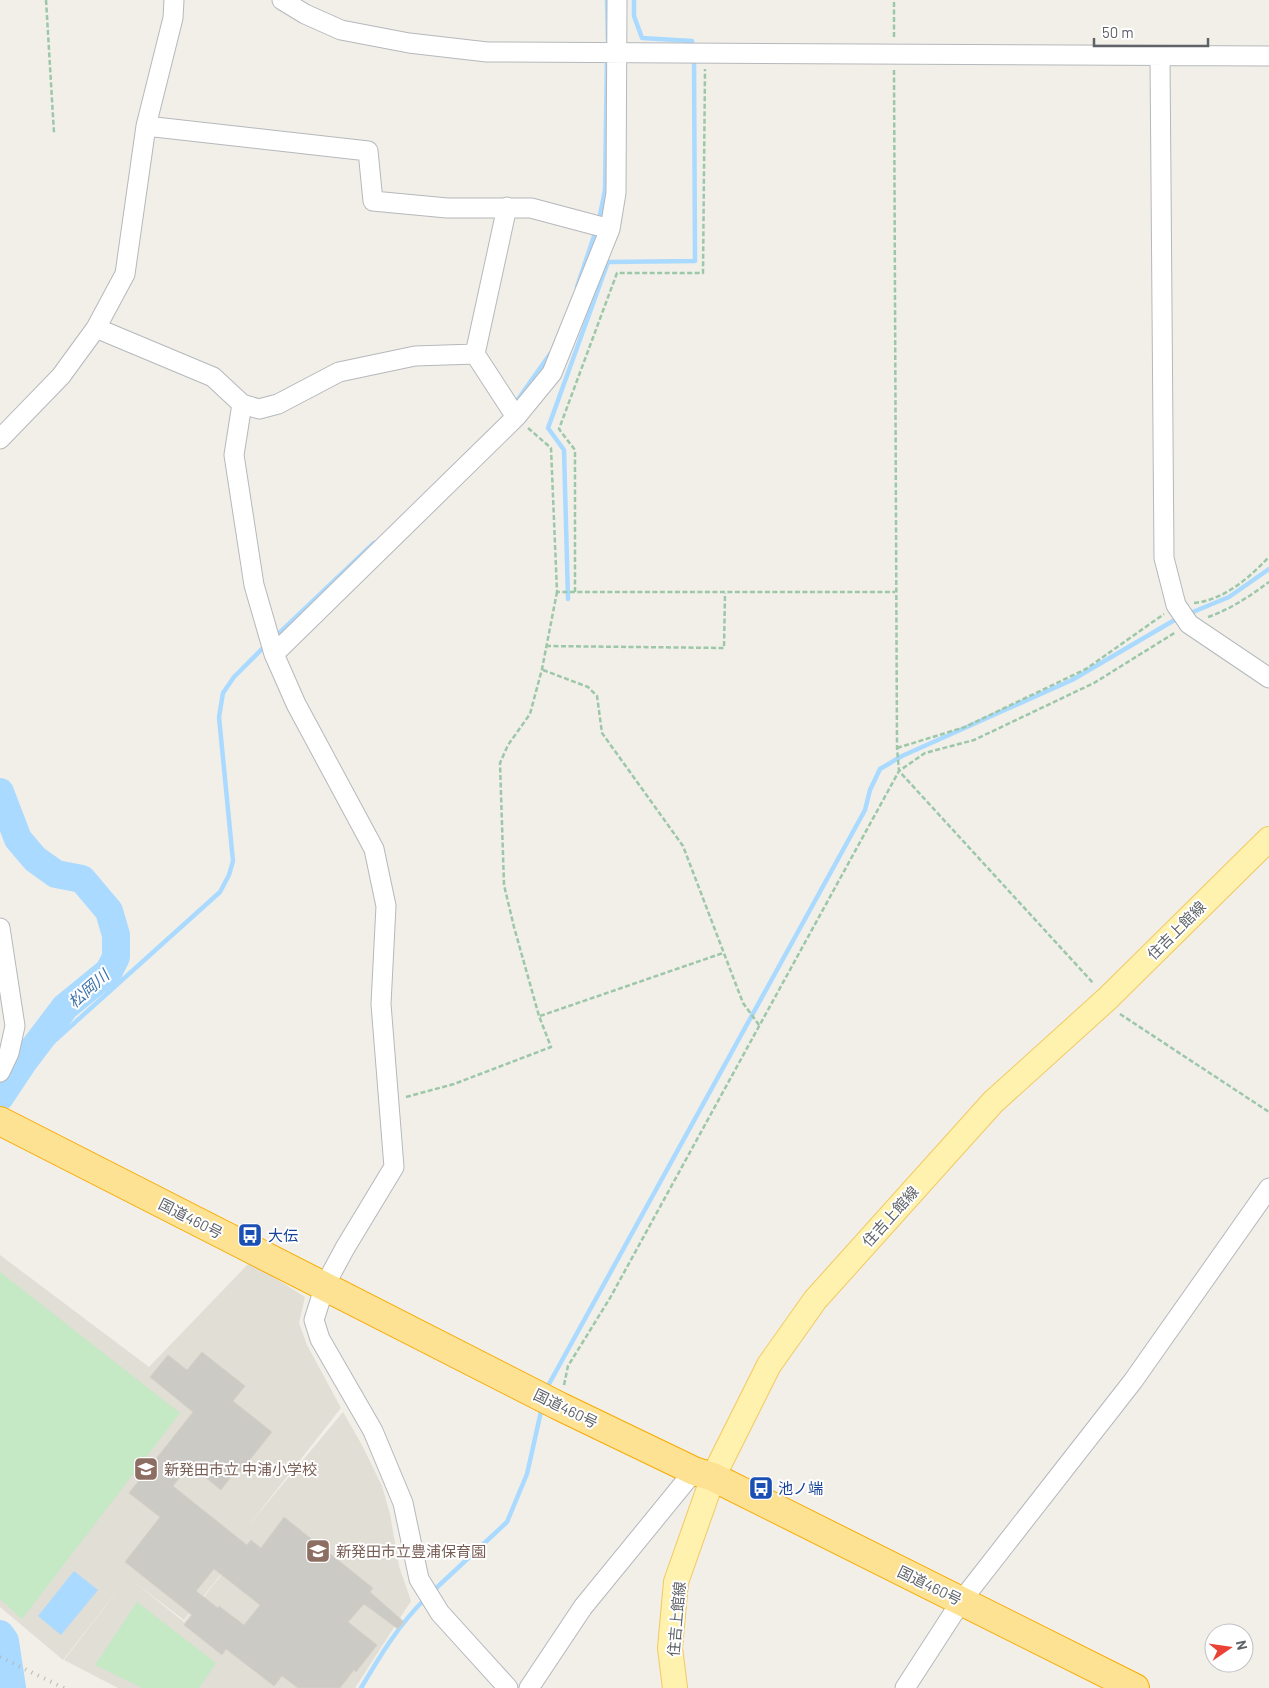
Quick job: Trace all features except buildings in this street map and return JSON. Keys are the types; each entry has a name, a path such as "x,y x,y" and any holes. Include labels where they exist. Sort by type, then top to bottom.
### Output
{"highway":[{"name":"国道460号","path":"0,1121 325,1285 559,1406 704,1474 962,1600 1135,1688"}],"main road":[{"name":"住吉上館線","path":"675,1688 670,1648 676,1582 704,1474 769,1365 815,1300 993,1102 1107,999 1269,839"}],"street":[{"path":"0,439 61,376 96,328 125,274 146,126 173,18 174,0"},
{"path":"282,0 305,14 341,30 409,43 487,52 1269,56"},
{"path":"274,654 516,417 552,372 610,229 616,193 617,0"},
{"path":"1160,56 1164,558 1176,605 1189,624 1269,678"},
{"path":"146,126 368,151 373,201 447,208 531,208 610,229"},
{"path":"507,207 475,354 516,417"},
{"path":"96,328 213,377 242,404 259,409 278,404 339,372 415,356 475,354"},
{"path":"242,404 234,456 254,585 274,654 296,704 374,849 386,906 381,1004 394,1167 325,1285 314,1320 318,1332 373,1431 404,1503 419,1579 440,1613 508,1688"},
{"path":"0,928 14,1026 9,1053 0,1072"},
{"path":"905,1688 962,1600 1133,1380 1269,1188"},
{"path":"529,1688 583,1607 704,1474"}],"path":[{"path":"46,0 54,133"},
{"path":"894,0 895,592 899,771 1107,999 1110,1007 1269,1112"},
{"path":"575,592 575,450 559,429 617,273 703,273 705,53"},
{"path":"390,1102 454,1084 551,1047 539,1016 504,885 500,763 508,746 530,714 542,670 557,592 551,448 516,417"},
{"path":"897,748 965,727 1086,669 1176,605 1207,602 1253,574 1269,557"},
{"path":"559,1406 568,1366 610,1298 899,771 925,754 974,740 1094,682 1189,624 1220,613 1246,599 1269,582"},
{"path":"557,592 895,592"},
{"path":"546,646 724,648 725,593"},
{"path":"542,670 588,687 597,696 602,733 683,846 743,1003 759,1026"},
{"path":"539,1016 723,953"}],"shaded area":[{"name":"新発田市立 中浦小学校","path":"0,1255 149,1367 250,1262 305,1297 299,1323 307,1345 341,1408 248,1526 343,1412 382,1486 390,1514 399,1566 411,1601 355,1688 118,1688 64,1660 128,1577 63,1660 0,1607","holes":["252,1536 184,1622 133,1581 184,1620"]}],"green space":[{"path":"0,1272 180,1413 22,1619 0,1599"},
{"path":"137,1602 216,1663 199,1688 142,1688 95,1665"}],"water":[{"path":"74,1571 98,1590 61,1635 38,1616"}],"waterway":[{"path":"607,0 608,41"},
{"path":"634,0 634,16 642,38 692,41 693,50"},
{"path":"599,220 605,190 607,56"},
{"path":"568,599 564,450 548,428 608,262 695,261 694,57"},
{"path":"577,287 596,230"},
{"path":"514,405 550,354"},
{"path":"274,638 374,543"},
{"path":"1188,614 1229,597 1269,569"},
{"path":"548,1390 549,1384 865,810 870,790 880,769 902,756 1072,680 1178,618"},
{"path":"24,1061 51,1044 220,892 229,875 233,861 219,717 223,693 234,677 266,645"},
{"name":"松岡川","path":"0,792 18,839 35,859 56,874 82,879 109,911 116,935 116,957 109,971 65,1007 24,1061 0,1097"},
{"path":"433,1591 507,1522 527,1474 542,1407"},
{"path":"361,1688 399,1629 426,1598"},
{"name":"松岡川","path":"0,1634 5,1641 12,1688"}],"railway":[{"path":"0,1657 64,1688"}],"place":[{"name":"大伝","path":"250,1235"},
{"name":"新発田市立 中浦小学校","path":"146,1469"},
{"name":"池ノ端","path":"761,1488"},
{"name":"新発田市立豊浦保育園","path":"318,1551"}]}
